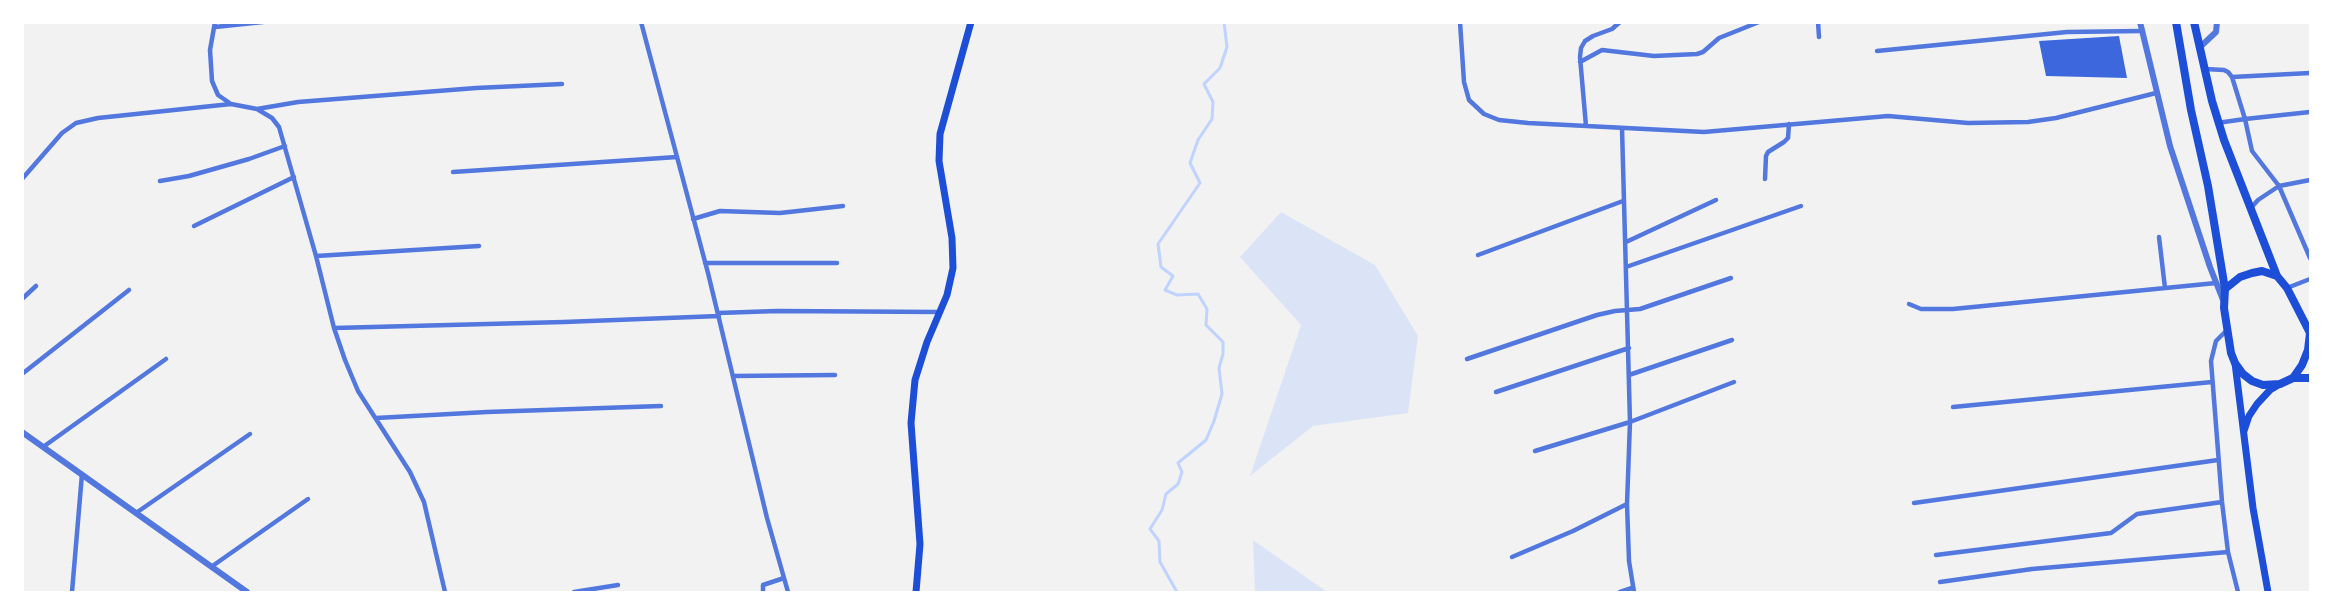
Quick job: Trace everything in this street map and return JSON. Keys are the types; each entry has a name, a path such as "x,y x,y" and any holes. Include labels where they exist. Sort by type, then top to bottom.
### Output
{"main road":[{"path":"916,592 921,544 911,423 915,380 947,295 953,268 952,238 939,161 940,134 971,22"},
{"path":"2176,22 2191,110 2208,186 2225,289 2227,330 2235,363 2240,419 2268,592"},
{"path":"2194,22 2217,123 2277,276 2287,288 2310,334 2308,351 2293,378"},
{"path":"2225,289 2240,278 2252,273 2262,272 2277,276"},
{"path":"2235,363 2252,381 2263,385 2280,384"},
{"path":"2243,433 2249,416 2270,390 2293,378 2310,378"}],"street":[{"path":"231,104 218,95 212,81 210,50 215,25 263,22"},
{"path":"641,22 734,376 767,518 788,592"},
{"path":"1460,22 1464,82 1469,100 1484,114 1499,120 1704,132 1888,116 1968,123 2028,122 2055,118 2156,93"},
{"path":"1586,126 1580,62 1581,48 1585,41 1620,22"},
{"path":"1580,62 1596,51 1602,50 1646,55 1697,54 1703,52 1719,38 1759,22"},
{"path":"1818,22 1819,37"},
{"path":"2140,22 2170,146 2224,302"},
{"path":"2199,48 2216,32 2217,22"},
{"path":"1877,51 2067,32 2141,31"},
{"path":"2205,69 2224,70 2232,77 2252,151 2279,186 2310,258"},
{"path":"2232,77 2310,73"},
{"path":"257,109 298,102 476,88 562,84"},
{"path":"22,179 62,133 75,123 98,118 231,104 257,109 272,118 279,127 285,146 334,328 358,390 410,472 424,502 445,592"},
{"path":"2217,123 2310,112"},
{"path":"1765,179 1766,156 1768,152 1788,138 1789,124"},
{"path":"1620,592 1633,590 1629,561 1627,504 1630,422 1622,128"},
{"path":"160,181 239,162 285,146"},
{"path":"453,172 677,157"},
{"path":"194,226 294,177"},
{"path":"2250,209 2258,200 2279,186 2310,180"},
{"path":"1626,242 1716,200"},
{"path":"1478,255 1623,201"},
{"path":"693,219 720,211 780,213 843,206"},
{"path":"1626,267 1801,206"},
{"path":"2159,237 2165,288"},
{"path":"2302,240 2310,239"},
{"path":"316,256 479,246"},
{"path":"705,263 837,263"},
{"path":"1467,359 1597,315 1640,309 1731,278"},
{"path":"2287,288 2310,279"},
{"path":"1909,304 1921,309 1953,309 2216,283"},
{"path":"22,299 36,286"},
{"path":"22,374 129,290"},
{"path":"334,328 564,322 777,311 940,312"},
{"path":"2227,330 2216,341 2212,350 2212,382 2228,552 2238,592"},
{"path":"1629,375 1732,340"},
{"path":"1496,392 1629,348"},
{"path":"44,447 166,359"},
{"path":"734,376 835,375"},
{"path":"1535,451 1630,422 1734,381"},
{"path":"1953,407 2212,382"},
{"path":"376,418 662,406"},
{"path":"22,432 247,592"},
{"path":"136,513 250,434"},
{"path":"1914,503 2218,460"},
{"path":"72,592 82,474"},
{"path":"211,567 308,499"},
{"path":"1936,555 2111,533 2137,514 2222,502"},
{"path":"1512,557 1573,531 1627,504"},
{"path":"1940,582 2032,569 2228,552"},
{"path":"763,592 763,585 784,578"},
{"path":"574,592 618,585"}],"shaded area":[{"path":"1281,212 1375,265 1418,336 1408,413 1313,426 1250,476 1301,325 1240,257"},
{"path":"1253,540 1327,592 1255,592"}],"building":[{"path":"2119,36 2127,78 2046,76 2039,41"}],"waterway":[{"path":"1177,592 1160,562 1159,541 1150,529 1162,510 1166,494 1178,484 1182,472 1178,463 1206,440 1214,421 1222,394 1219,368 1223,354 1223,342 1206,325 1207,309 1198,294 1177,295 1165,290 1173,276 1161,267 1158,244 1200,183 1190,163 1198,140 1212,119 1213,102 1204,84 1220,68 1227,47 1224,22"}]}
